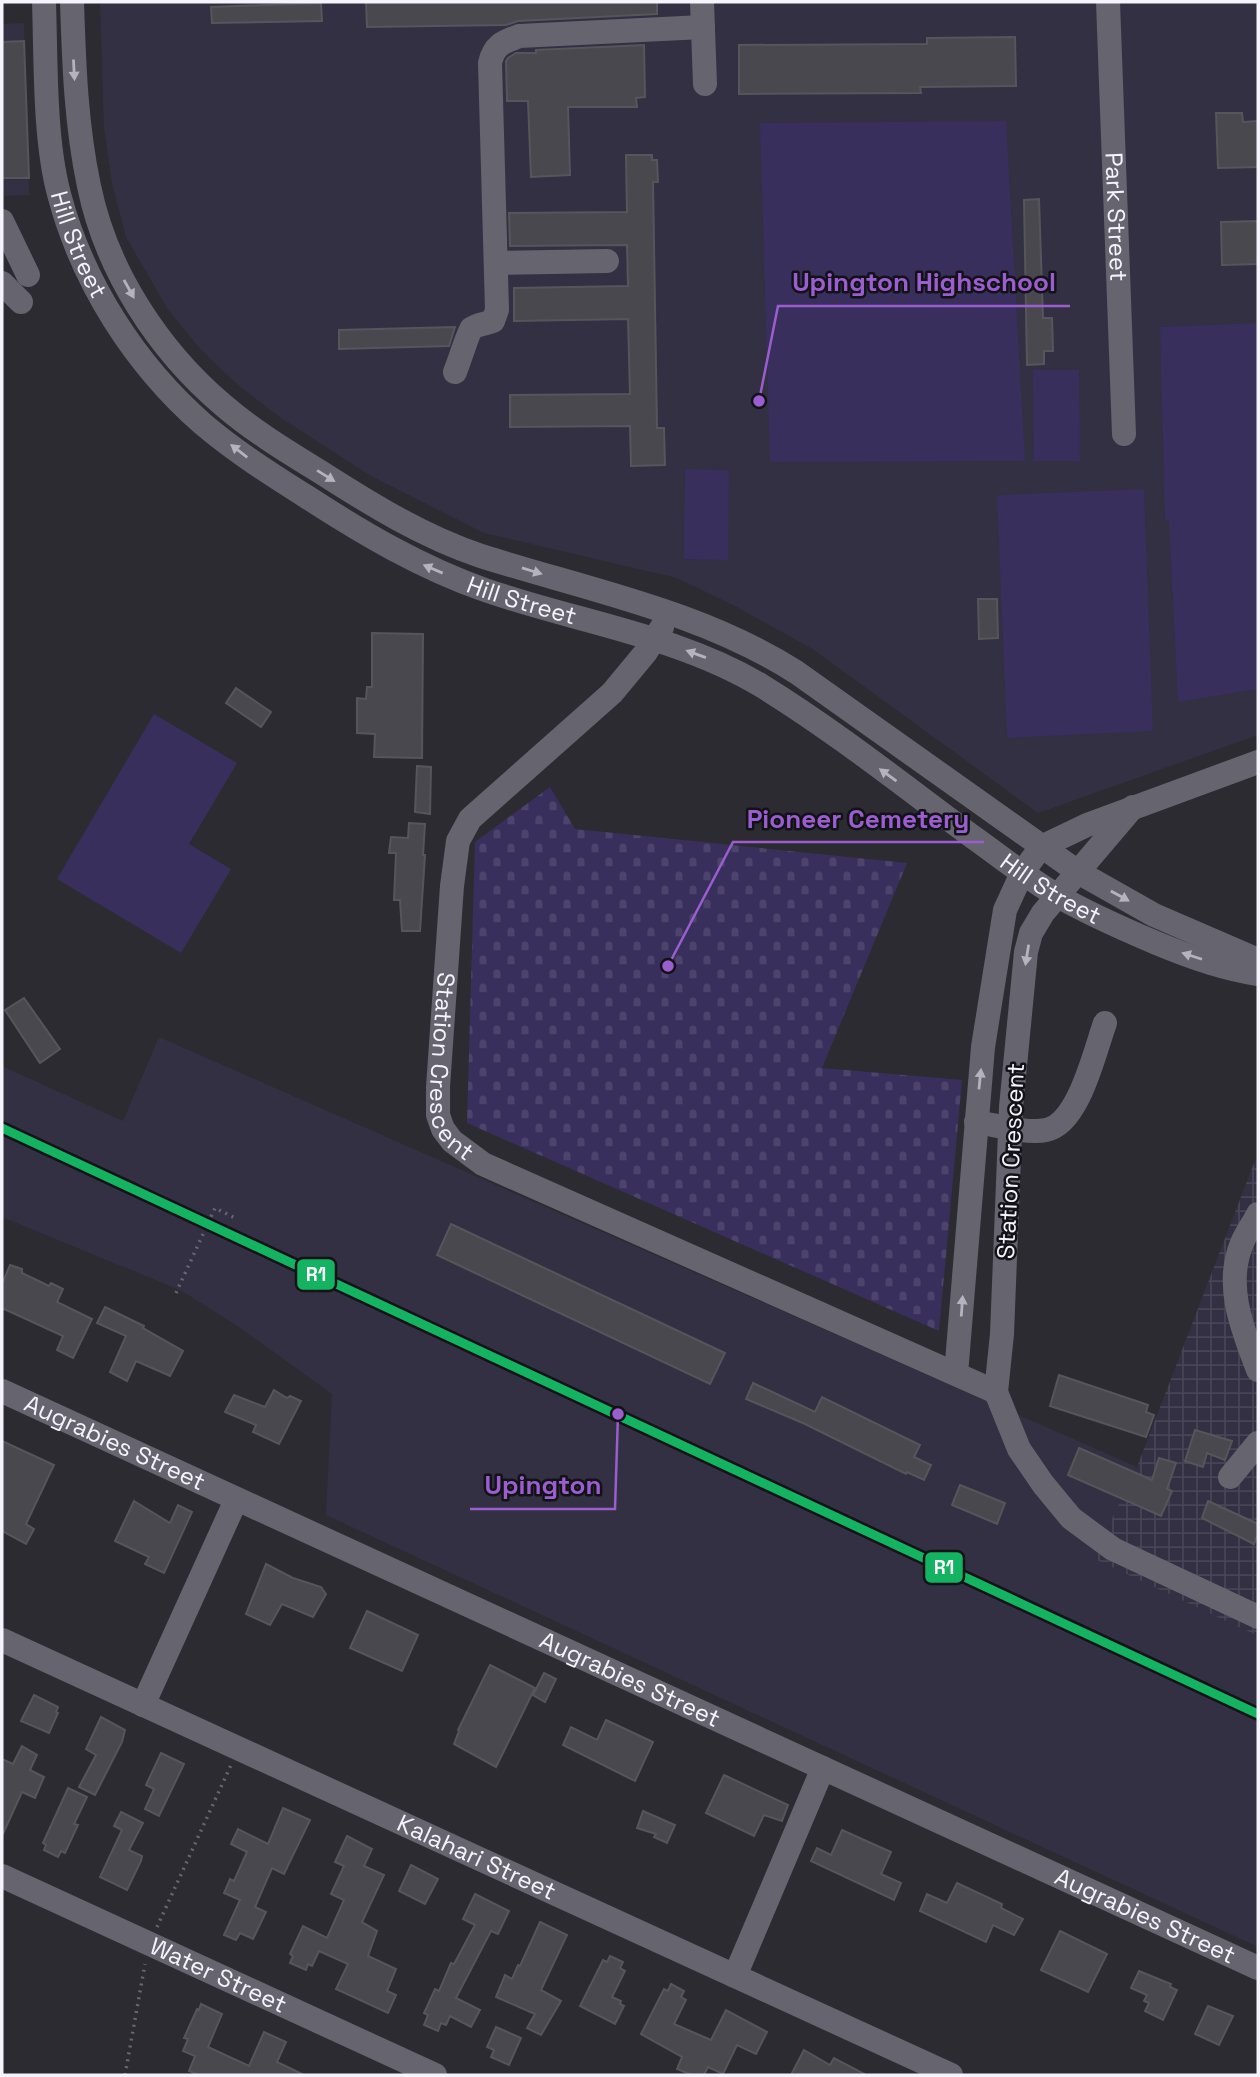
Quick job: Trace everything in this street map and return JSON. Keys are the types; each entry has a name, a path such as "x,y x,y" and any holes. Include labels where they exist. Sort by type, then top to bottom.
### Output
{"street":[{"name":"Hill Street","path":"44,2 50,134 58,192 79,252 125,338 165,387 204,424 255,464 401,554 487,591 655,639 720,663 764,687 821,726 1022,873 1057,895 1110,923 1180,952 1258,974"},
{"name":"Hill Street","path":"72,2 79,129 96,216 127,286 148,322 181,365 223,405 288,452 373,505 438,539 478,555 671,611 770,655 1078,872 1154,915 1258,960"},
{"path":"702,2 705,84"},
{"name":"Park Street","path":"1108,2 1124,433"},
{"path":"454,372 469,332 496,317 490,63 493,52 500,43 519,36 703,27"},
{"path":"2,221 28,275"},
{"path":"496,263 607,261"},
{"path":"2,283 21,302"},
{"name":"Station Crescent","path":"671,611 655,639 602,703 481,809 461,832 456,849 451,899 438,1087 440,1122 452,1141 484,1164 996,1392 1002,1334 1011,1127 1026,952 1031,933 1057,895 1133,807"},
{"path":"1041,847 1087,825 1258,762"},
{"name":"Station Crescent","path":"956,1374 983,1047 1000,937 1005,910 1022,873 1041,847"},
{"path":"976,1122 1046,1130 1061,1122 1079,1097 1105,1023"},
{"path":"1258,1214 1242,1243 1235,1271 1241,1323 1258,1370"},
{"name":"Augrabies Street","path":"2,1391 1258,1968"},
{"path":"996,1392 1019,1449 1043,1485 1071,1518 1113,1549 1258,1617"},
{"path":"1230,1478 1258,1443"},
{"path":"143,1705 236,1500"},
{"name":"Kalahari Street","path":"2,1640 735,1976 940,2073"},
{"path":"735,1976 823,1768"},
{"name":"Water Street","path":"2,1876 435,2075"}],"path":[{"path":"176,1293 215,1208 235,1218"},
{"path":"125,2075 149,1945 239,1750"}],"shaded area":[{"path":"100,2 1258,2 1258,735 1038,813 814,650 735,606 677,578 484,533 371,476 281,418 237,384 200,349 167,308 126,237 112,183 104,128"},
{"path":"24,23 29,195 2,196 2,24"},
{"path":"159,1037 1137,1467 1094,1558 1258,1635 1258,1947 326,1515 332,1394 239,1327 182,1291 2,1217 2,1066 123,1121"},
{"path":"1258,1158 1258,1636 1093,1558 1137,1467"}],"green space":[{"path":"1006,121 1025,461 770,462 760,123"},
{"path":"1258,323 1258,689 1178,702 1169,521 1165,520 1160,327"},
{"path":"1033,370 1079,370 1080,461 1034,461"},
{"path":"685,469 729,470 728,560 684,559"},
{"path":"1144,489 1153,731 1007,738 997,495"},
{"path":"154,714 237,763 189,844 231,869 181,953 57,879"},
{"path":"550,787 575,829 907,863 822,1068 962,1080 939,1331 467,1123 475,842"}],"building":[{"path":"366,2 657,2 657,14 518,21 506,25 367,27"},
{"path":"321,3 322,21 212,23 211,7"},
{"path":"1015,37 1016,86 920,87 921,93 739,94 739,45 927,44 927,38"},
{"path":"24,41 29,178 2,178 2,42"},
{"path":"644,45 645,97 636,98 637,107 568,107 570,175 531,177 528,101 507,101 508,58 516,53 536,53 536,50"},
{"path":"1216,113 1242,113 1243,122 1258,121 1258,167 1218,168"},
{"path":"626,155 652,155 652,160 657,160 658,182 653,182 657,428 664,428 665,465 631,466 630,426 510,427 510,395 630,394 628,319 514,321 514,288 628,286 627,245 510,246 509,213 627,212"},
{"path":"1039,199 1043,318 1052,318 1053,351 1044,351 1044,364 1027,365 1024,200"},
{"path":"1258,221 1258,264 1222,265 1221,222"},
{"path":"455,327 449,346 339,349 339,330"},
{"path":"978,599 997,599 998,638 979,639"},
{"path":"372,633 423,634 422,758 374,757 375,734 357,733 357,698 366,699 367,687 372,687"},
{"path":"236,688 271,712 261,727 226,703"},
{"path":"417,766 431,767 430,814 415,812"},
{"path":"409,823 425,824 420,931 402,931 400,900 394,900 396,853 389,853 391,837 408,838"},
{"path":"24,998 60,1049 40,1063 5,1010"},
{"path":"451,1224 725,1353 710,1384 437,1255"},
{"path":"10,1265 22,1269 22,1273 49,1286 51,1283 63,1289 57,1302 92,1319 73,1358 57,1350 63,1336 2,1308 2,1284"},
{"path":"105,1307 144,1326 143,1328 183,1351 170,1376 136,1361 127,1381 110,1372 126,1336 97,1323"},
{"path":"1059,1375 1148,1405 1146,1412 1154,1415 1146,1437 1050,1406"},
{"path":"753,1383 815,1412 822,1397 920,1445 914,1457 931,1465 924,1480 746,1399"},
{"path":"274,1390 287,1398 290,1396 301,1401 279,1444 253,1432 256,1425 225,1412 234,1395 265,1407"},
{"path":"1195,1430 1232,1441 1225,1460 1207,1453 1203,1467 1185,1461"},
{"path":"2,1441 54,1465 26,1524 34,1529 26,1544 2,1531"},
{"path":"1079,1448 1152,1480 1159,1458 1176,1463 1167,1489 1172,1491 1161,1516 1068,1475"},
{"path":"960,1485 1005,1503 997,1524 952,1505"},
{"path":"134,1501 170,1523 178,1505 192,1512 164,1573 145,1564 149,1557 115,1541"},
{"path":"1208,1501 1258,1524 1254,1544 1202,1518"},
{"path":"266,1564 293,1578 321,1587 326,1594 313,1617 282,1604 270,1625 246,1614"},
{"path":"367,1611 418,1635 402,1671 350,1648"},
{"path":"490,1665 535,1688 496,1767 454,1744 458,1730"},
{"path":"544,1673 556,1679 545,1702 533,1695"},
{"path":"34,1695 58,1707 49,1733 21,1721"},
{"path":"101,1717 125,1730 122,1742 95,1795 79,1787 96,1755 86,1749"},
{"path":"606,1720 653,1742 635,1781 563,1745 571,1727 597,1740"},
{"path":"22,1746 37,1755 30,1770 44,1777 35,1798 22,1792 2,1836 2,1759 13,1764"},
{"path":"161,1753 184,1764 159,1816 145,1809 154,1789 146,1785"},
{"path":"724,1775 788,1805 782,1821 764,1815 754,1836 706,1813"},
{"path":"68,1788 87,1797 74,1824 78,1825 65,1853 61,1851 58,1857 44,1850 46,1845 43,1843"},
{"path":"283,1808 310,1820 284,1874 272,1868 255,1907 266,1912 253,1939 240,1933 236,1940 224,1935 240,1900 224,1893 230,1879 234,1881 247,1852 231,1844 238,1829 268,1844"},
{"path":"643,1811 675,1825 667,1843 654,1837 656,1834 637,1828"},
{"path":"121,1812 143,1823 129,1850 142,1856 127,1890 100,1877 122,1830 114,1826"},
{"path":"842,1830 891,1852 881,1874 901,1883 894,1900 811,1861 817,1848 831,1855"},
{"path":"347,1836 372,1849 364,1866 384,1875 362,1922 377,1931 368,1956 396,1969 387,1991 396,1995 388,2013 336,1989 348,1964 319,1951 312,1966 308,1964 306,1970 290,1963 293,1956 290,1954 303,1926 327,1938 344,1900 331,1894 344,1866 335,1862"},
{"path":"411,1865 438,1879 425,1904 399,1891"},
{"path":"957,1883 1002,1904 1001,1908 1023,1919 1014,1935 993,1925 986,1942 920,1911 927,1894 947,1903"},
{"path":"475,1894 509,1911 498,1934 491,1931 456,1998 480,2010 471,2027 450,2016 446,2025 441,2023 438,2031 424,2025 428,2015 424,2013 435,1989 439,1991 451,1963 454,1964 475,1925 463,1919"},
{"path":"540,1922 567,1935 541,1990 561,2001 541,2035 527,2028 535,2014 496,1997 505,1975 512,1979 518,1965 520,1966"},
{"path":"1060,1931 1107,1954 1088,1992 1041,1970"},
{"path":"610,1956 623,1962 620,1968 625,1971 612,1997 621,2001 620,2004 624,2006 615,2024 580,2006 603,1960 607,1962"},
{"path":"1139,1971 1171,1984 1170,1987 1177,1990 1163,2020 1145,2011 1149,2003 1144,2001 1147,1995 1131,1988"},
{"path":"671,1984 684,1991 681,1997 686,2000 674,2024 711,2040 726,2010 767,2032 756,2054 737,2045 723,2074 708,2067 704,2075 692,2075 677,2069 682,2057 641,2034 664,1989 668,1991"},
{"path":"201,2004 222,2014 208,2047 249,2066 264,2032 286,2042 277,2062 304,2075 199,2075 189,2071 195,2056 183,2051 188,2039 184,2038"},
{"path":"1208,2006 1233,2016 1219,2045 1195,2034"},
{"path":"496,2027 521,2038 509,2065 491,2057 494,2050 487,2047"},
{"path":"804,2050 830,2065 834,2058 866,2075 791,2075"}],"transit line":[{"name":"R1","path":"2,1128 1258,1714"}],"place":[{"name":"Upington Highschool","path":"759,401"},
{"name":"Pioneer Cemetery","path":"668,966"},
{"name":"Upington","path":"618,1414"}]}
